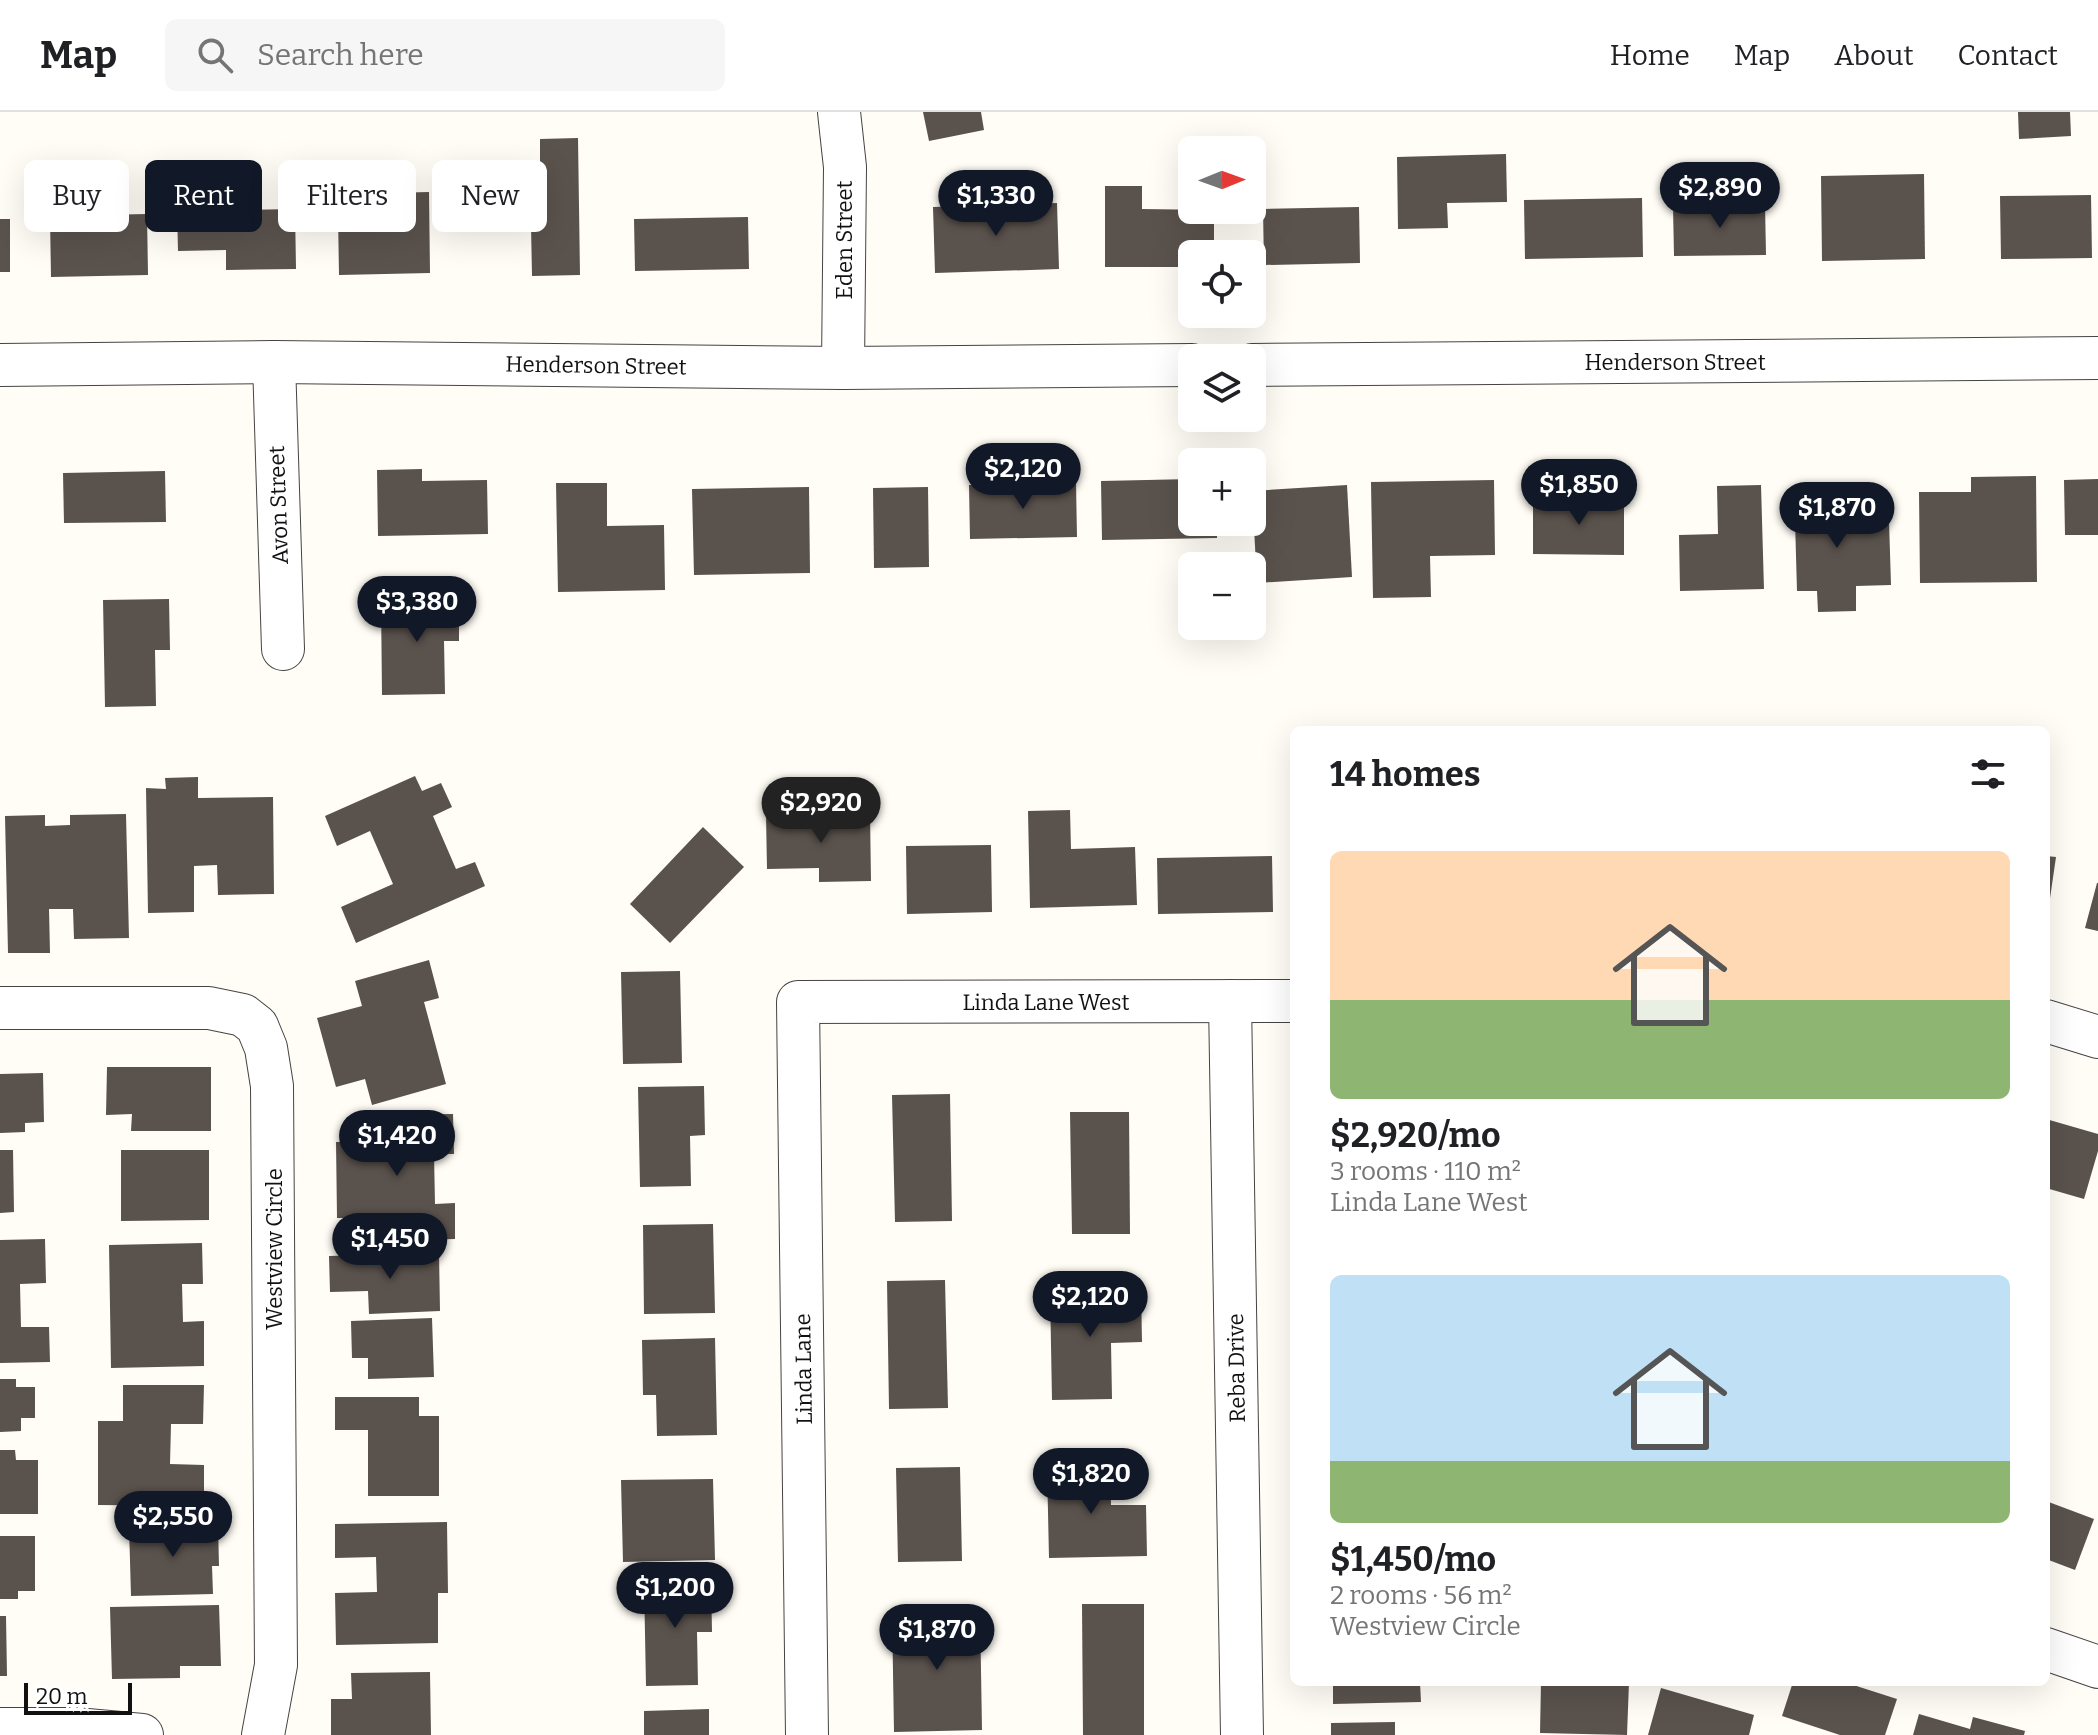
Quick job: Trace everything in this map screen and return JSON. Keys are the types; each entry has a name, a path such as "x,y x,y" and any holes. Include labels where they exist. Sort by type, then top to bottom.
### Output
{"street":[{"name":"Eden Street","path":"839,112 845,167 843,368"},
{"name":"Henderson Street","path":"1266,365 2098,358"},
{"name":"Henderson Street","path":"0,365 274,362 843,368 1178,365"},
{"name":"Avon Street","path":"274,362 283,649"},
{"name":"Reba Drive","path":"1230,1001 1242,1735"},
{"name":"Linda Lane West","path":"798,1002 1290,1001"},
{"name":"Linda Lane","path":"798,1002 807,1735"},
{"name":"Westview Circle","path":"0,1008 209,1008 243,1015 257,1026 266,1048 272,1086 276,1665 263,1735"},
{"path":"2050,1022 2098,1037"},
{"path":"2050,1650 2098,1667"},
{"path":"0,1729 76,1729 142,1735"}],"building":[{"path":"923,112 981,112 984,130 929,141"},
{"path":"2018,112 2070,112 2071,136 2019,139"},
{"path":"578,138 580,275 532,276 531,232 547,232 547,160 540,160 540,139"},
{"path":"1506,154 1507,202 1447,203 1448,228 1398,229 1397,157"},
{"path":"1924,174 1925,259 1822,261 1821,176"},
{"path":"1105,186 1142,186 1142,209 1178,210 1178,224 1214,224 1214,240 1178,240 1178,267 1105,267"},
{"path":"416,192 429,192 430,273 339,275 338,232 416,232"},
{"path":"2091,195 2092,258 2001,259 2000,196"},
{"path":"1642,198 1643,257 1525,259 1524,200"},
{"path":"1057,203 1059,269 935,273 933,207"},
{"path":"1765,204 1766,255 1674,256 1673,206"},
{"path":"1359,207 1360,263 1266,265 1263,224 1266,224 1266,209"},
{"path":"278,209 278,232 295,232 296,269 226,270 226,250 178,251 178,232 262,232 262,210"},
{"path":"129,214 145,214 148,275 51,277 50,232 129,232"},
{"path":"748,217 749,269 635,271 634,219"},
{"path":"0,219 10,219 10,272 0,272"},
{"path":"422,469 422,481 487,480 488,534 378,536 377,470"},
{"path":"165,471 166,522 64,523 63,473"},
{"path":"2036,476 2037,582 1920,583 1919,492 1971,492 1971,477"},
{"path":"1178,479 1178,536 1217,538 1102,540 1101,481"},
{"path":"2098,479 2098,535 2065,535 2064,480"},
{"path":"1494,480 1495,555 1430,556 1431,597 1373,598 1371,482"},
{"path":"556,483 607,483 607,526 664,525 665,590 558,592"},
{"path":"1076,483 1077,537 970,539 969,485"},
{"path":"1838,484 1839,523 1889,521 1891,585 1856,586 1856,611 1818,612 1817,591 1797,591 1794,485"},
{"path":"1347,485 1352,577 1266,582 1266,552 1255,552 1254,536 1266,536 1266,490"},
{"path":"1761,485 1764,589 1680,591 1679,535 1718,534 1717,486"},
{"path":"809,487 810,573 694,575 692,489"},
{"path":"928,487 929,567 874,568 873,488"},
{"path":"1533,499 1624,499 1624,555 1533,554"},
{"path":"169,599 170,650 155,650 156,706 105,707 103,600"},
{"path":"459,599 459,641 444,641 445,694 382,695 381,600"},
{"path":"415,776 422,791 441,783 452,807 433,816 456,869 475,862 485,886 356,943 341,907 393,884 370,831 337,846 325,816"},
{"path":"198,777 198,798 273,797 274,894 218,895 217,865 194,866 194,912 148,913 146,788 166,789 165,778"},
{"path":"1070,810 1071,849 1135,847 1137,905 1030,908 1028,811"},
{"path":"870,813 871,881 819,882 819,868 767,869 766,815"},
{"path":"126,814 129,938 74,939 73,909 49,909 50,953 8,953 5,816 45,815 45,826 70,825 70,815"},
{"path":"703,827 744,867 670,943 630,904"},
{"path":"991,845 992,912 907,914 906,846"},
{"path":"1272,856 1273,912 1158,914 1157,858"},
{"path":"2050,856 2056,857 2050,898"},
{"path":"2098,883 2098,931 2085,928"},
{"path":"429,960 439,998 424,1002 446,1084 372,1105 365,1079 336,1087 317,1018 362,1006 355,981"},
{"path":"680,971 682,1063 623,1064 621,972"},
{"path":"107,1067 211,1067 211,1131 131,1131 132,1114 106,1115"},
{"path":"43,1073 44,1122 25,1123 25,1132 0,1133 0,1074"},
{"path":"704,1086 705,1135 690,1136 691,1186 640,1187 638,1087"},
{"path":"950,1094 952,1221 895,1222 892,1095"},
{"path":"1070,1112 1129,1112 1130,1234 1072,1234"},
{"path":"453,1114 454,1154 434,1154 435,1204 455,1203 455,1239 366,1241 366,1218 337,1218 336,1142 368,1142 367,1115"},
{"path":"2050,1120 2098,1134 2098,1151 2084,1199 2050,1189"},
{"path":"0,1150 13,1150 14,1212 0,1213"},
{"path":"121,1150 209,1150 209,1220 121,1221"},
{"path":"713,1224 715,1313 644,1314 643,1225"},
{"path":"45,1239 46,1283 20,1284 21,1327 49,1327 50,1362 0,1363 0,1240"},
{"path":"202,1243 203,1284 182,1284 183,1322 204,1321 204,1366 111,1368 109,1245"},
{"path":"439,1253 440,1311 369,1314 368,1291 330,1292 329,1256"},
{"path":"945,1280 948,1408 889,1409 887,1281"},
{"path":"1141,1288 1142,1342 1111,1343 1112,1399 1052,1400 1050,1290"},
{"path":"432,1318 434,1377 368,1379 368,1358 352,1358 351,1321"},
{"path":"715,1338 717,1435 657,1436 656,1395 643,1395 642,1340"},
{"path":"0,1379 16,1379 16,1387 35,1387 35,1418 21,1418 21,1431 0,1432"},
{"path":"123,1385 204,1385 203,1424 171,1424 170,1464 204,1465 204,1506 98,1505 98,1421 123,1421"},
{"path":"335,1397 419,1397 419,1416 439,1416 439,1496 368,1496 368,1430 335,1430"},
{"path":"0,1450 15,1450 16,1460 38,1460 38,1514 0,1514"},
{"path":"1110,1465 1111,1505 1146,1505 1147,1556 1049,1558 1047,1466"},
{"path":"960,1467 962,1561 898,1562 896,1468"},
{"path":"713,1479 715,1560 623,1562 621,1480"},
{"path":"2050,1502 2094,1519 2075,1570 2050,1561"},
{"path":"447,1522 448,1593 438,1593 438,1643 336,1645 335,1593 377,1592 376,1557 335,1558 335,1524"},
{"path":"218,1524 219,1566 212,1566 213,1594 131,1596 129,1526"},
{"path":"0,1536 35,1536 35,1591 18,1591 18,1599 0,1599"},
{"path":"711,1581 712,1632 697,1632 698,1685 646,1686 644,1582"},
{"path":"1082,1604 1144,1604 1144,1735 1083,1735"},
{"path":"219,1605 221,1666 180,1666 180,1678 112,1679 110,1607"},
{"path":"980,1611 982,1730 894,1732 892,1613"},
{"path":"0,1616 6,1616 7,1676 0,1676"},
{"path":"430,1672 431,1735 331,1735 331,1699 352,1699 351,1673"},
{"path":"1333,1686 1420,1686 1421,1702 1333,1704"},
{"path":"1541,1686 1629,1686 1627,1735 1540,1733"},
{"path":"1792,1686 1856,1686 1897,1699 1885,1735 1840,1735 1782,1716"},
{"path":"1661,1688 1754,1715 1749,1735 1648,1735"},
{"path":"709,1709 709,1735 644,1735 644,1711"},
{"path":"1919,1714 1970,1729 1973,1717 2025,1731 2024,1735 1913,1735"},
{"path":"1395,1722 1395,1735 1331,1735 1331,1723"}]}
